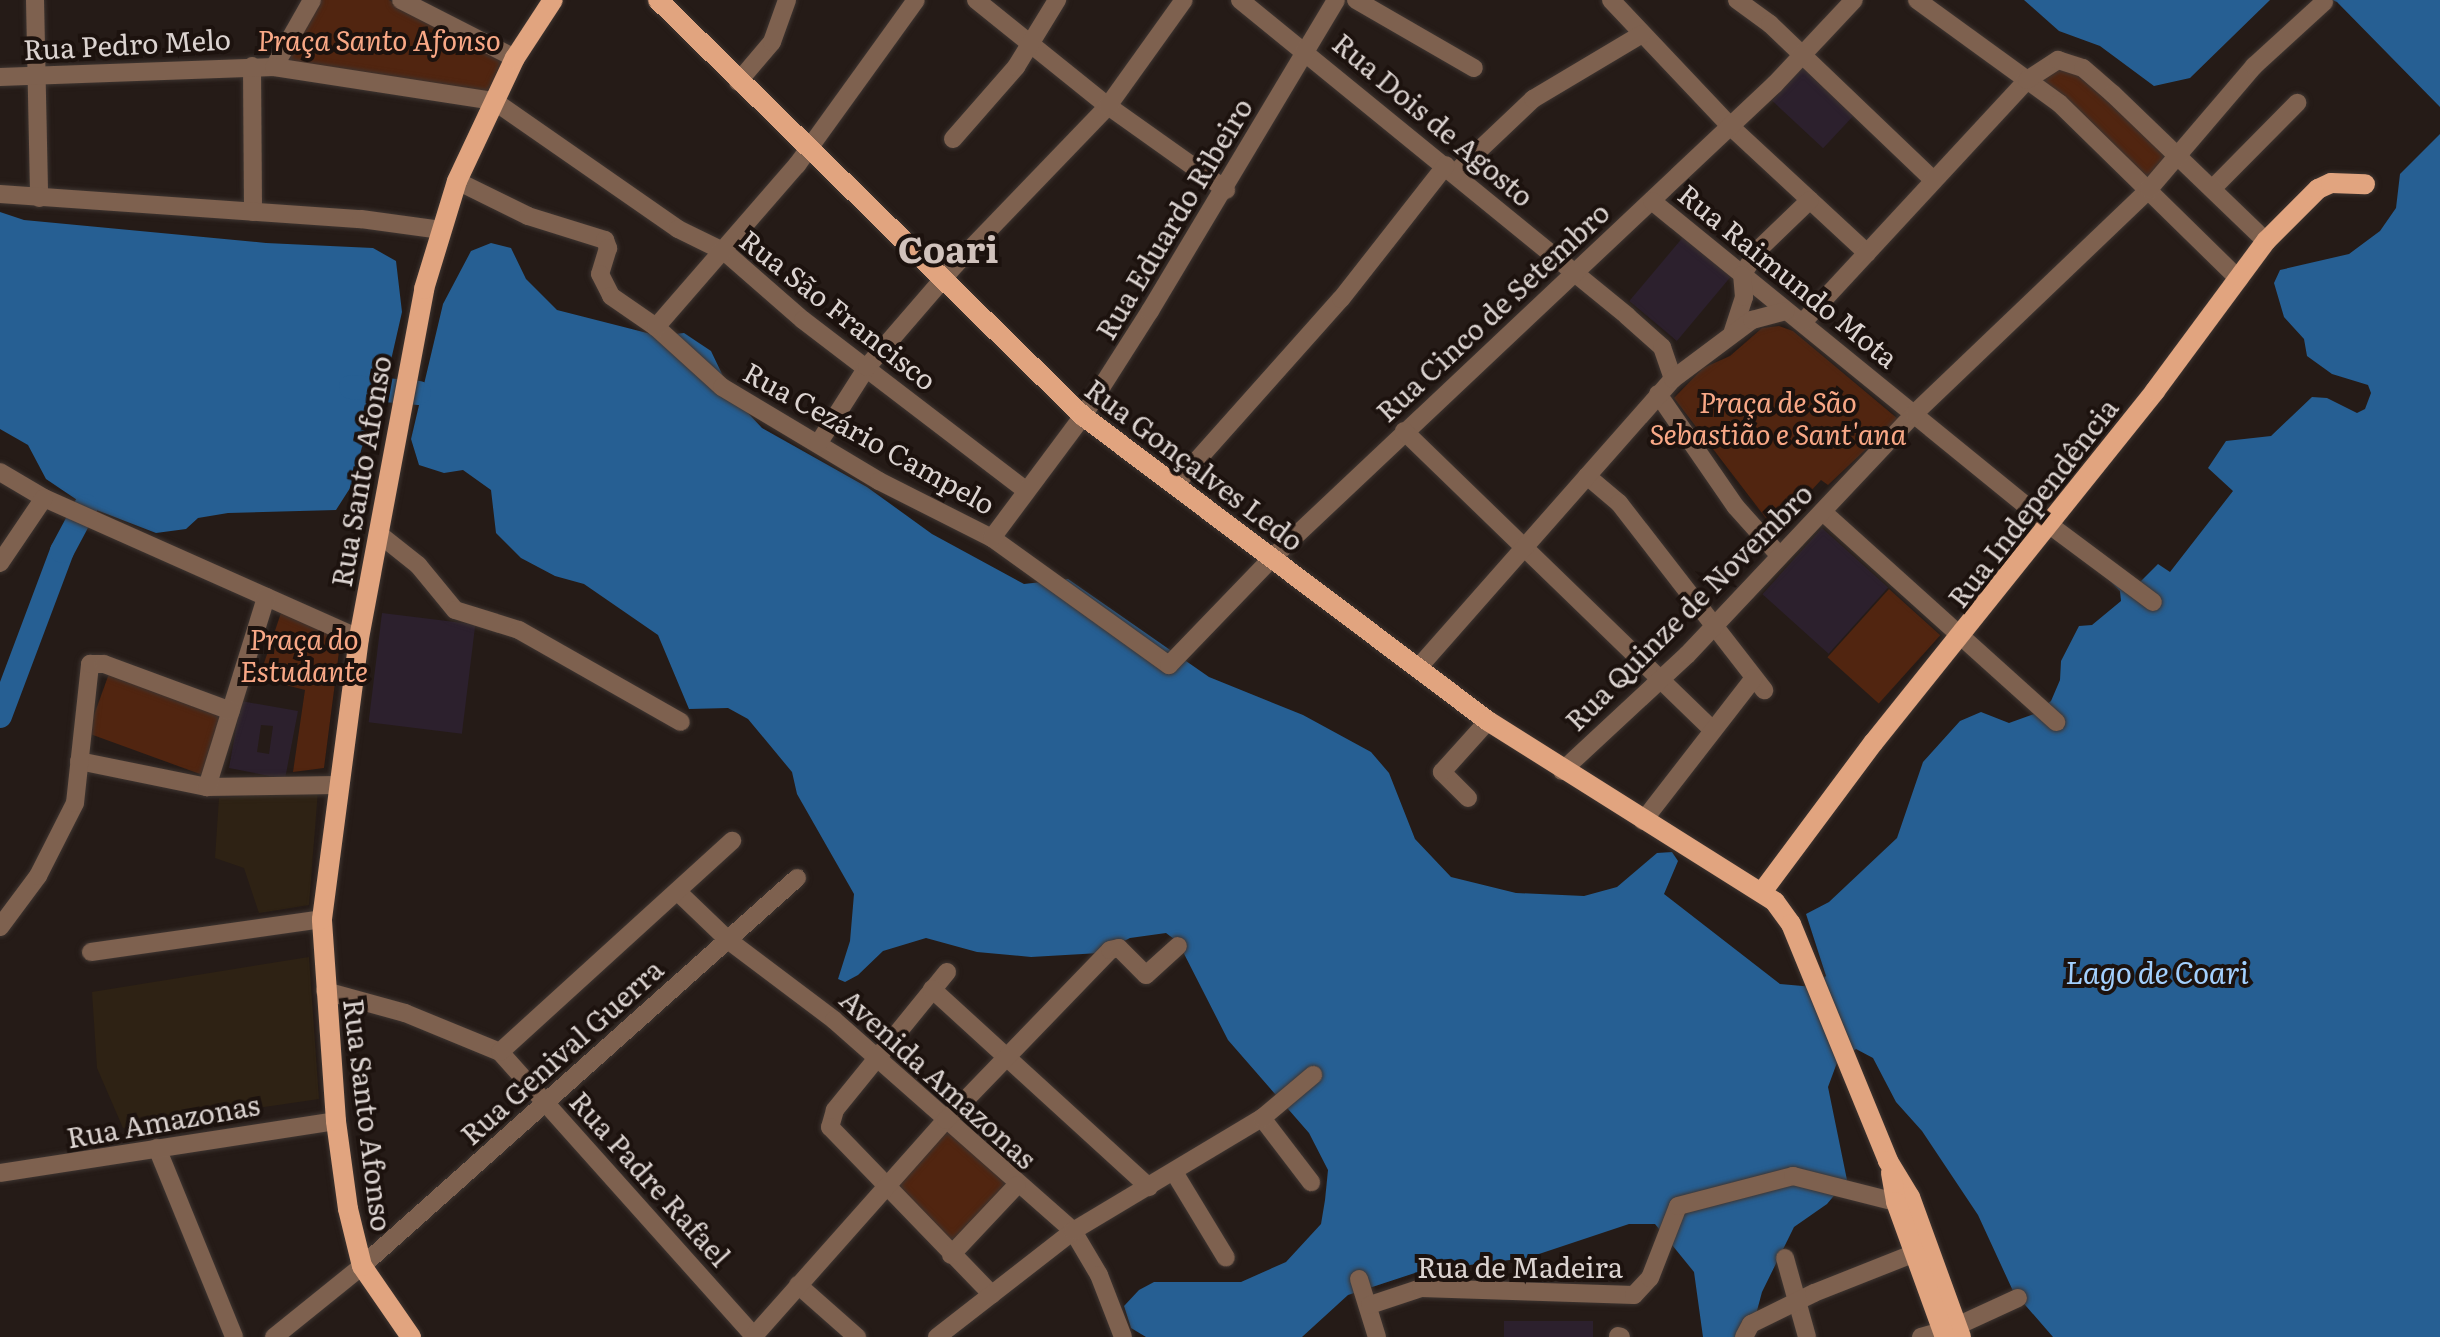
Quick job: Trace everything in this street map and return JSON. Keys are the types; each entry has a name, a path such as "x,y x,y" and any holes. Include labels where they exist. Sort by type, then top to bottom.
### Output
{"main road":[{"name":"Rua Santo Afonso","path":"362,1266 336,1121 322,919 337,785 359,638 409,359 441,230 457,181 494,101 515,58 553,0"},
{"name":"Rua Gonçalves Ledo","path":"658,0 943,284 1083,416 1488,721 1562,771 1762,892 1791,924 1846,1052 1903,1200"},
{"name":"Rua Independência","path":"1762,892 2051,526 2266,241 2318,189 2331,183 2365,184"},
{"path":"1903,1200 1915,1253 1951,1333"},
{"path":"1903,1200 1951,1333"},
{"path":"362,1266 411,1337"}],"street":[{"path":"35,0 39,198"},
{"path":"274,67 312,0"},
{"path":"401,0 515,58"},
{"path":"738,82 772,42 787,0"},
{"path":"656,327 725,252 808,149 916,0"},
{"path":"976,0 1108,106 1226,190"},
{"path":"953,139 1032,45 1057,0"},
{"path":"818,444 867,367 943,284 956,264 1108,106 1184,0"},
{"name":"Rua Dois de Agosto","path":"1240,0 1307,49 1662,347 1703,355"},
{"name":"Rua Eduardo Ribeiro","path":"992,538 1024,489 1083,416 1226,190 1336,0"},
{"path":"1356,0 1474,68"},
{"path":"1611,0 1730,126 1867,253"},
{"path":"1737,0 1801,53 1932,179"},
{"name":"Rua Cinco de Setembro","path":"1169,665 1272,558 1652,201 1854,0"},
{"path":"1917,0 2059,103 2239,279"},
{"name":"Rua Quinze de Novembro","path":"1562,771 1712,628 1915,413 2149,189 2175,153 2254,66 2324,2"},
{"path":"1175,485 1341,299 1451,169 1533,99 1642,34"},
{"path":"1803,322 1932,179 2027,80 2058,60 2083,68 2266,241"},
{"path":"252,66 253,212"},
{"name":"Rua Pedro Melo","path":"0,77 274,67 494,101"},
{"name":"Rua São Francisco","path":"494,101 678,229 725,252 803,320 1024,489"},
{"path":"2213,188 2297,103"},
{"name":"Rua Cezário Campelo","path":"457,181 528,216 605,240 603,283 611,296 656,327 722,387 818,444 992,538 1169,665"},
{"path":"0,194 253,212 441,230"},
{"path":"1732,334 1744,297 1742,275 1758,250 1810,200"},
{"name":"Rua Raimundo Mota","path":"1652,201 2051,526 2153,602"},
{"path":"1418,668 1527,550 1587,476 1673,379 1752,320 1786,311"},
{"path":"1662,347 1673,379"},
{"path":"1658,394 1736,507 1779,555"},
{"path":"1404,431 1712,729"},
{"path":"1587,476 1619,503 1712,628 1759,684 1712,729 1643,821"},
{"path":"3,478 359,638"},
{"path":"0,563 52,502"},
{"path":"1823,512 2056,722"},
{"path":"379,534 418,565 455,610 519,630 681,722"},
{"path":"207,787 266,597"},
{"path":"0,927 66,829 75,803 87,670 95,661 231,711"},
{"path":"1468,798 1442,772 1488,721"},
{"path":"79,761 207,787 337,785"},
{"path":"500,1052 732,841"},
{"name":"Rua Genival Guerra","path":"274,1337 362,1266 797,878"},
{"name":"Avenida Amazonas","path":"678,892 728,940 876,1057 1017,1185 1073,1231 1108,1294 1123,1337"},
{"path":"91,952 322,919"},
{"path":"754,1337 946,1120 1110,950 1119,948 1146,975 1178,946"},
{"path":"947,972 830,1118 832,1131 884,1189 992,1295"},
{"path":"932,989 1149,1187"},
{"name":"Rua Padre Rafael","path":"325,991 405,1013 500,1052 754,1337"},
{"path":"937,1337 1073,1231 1262,1118 1313,1075"},
{"path":"1262,1118 1311,1182"},
{"name":"Rua Amazonas","path":"0,1173 336,1121"},
{"path":"157,1148 234,1337"},
{"path":"1174,1172 1226,1258"},
{"name":"Rua de Madeira","path":"1370,1305 1421,1288 1634,1295 1650,1278 1678,1206 1793,1176 1903,1200"},
{"path":"951,1255 1017,1185"},
{"path":"1744,1337 1751,1324 1915,1253"},
{"path":"1785,1258 1807,1337"},
{"path":"1359,1279 1370,1305 1377,1337"},
{"path":"798,1285 857,1337"},
{"path":"1921,1337 1951,1333 2018,1298"}],"shaded area":[{"path":"1806,64 1857,112 1823,148 1772,101"},
{"path":"1684,236 1731,276 1677,341 1629,301"},
{"path":"1822,528 1888,588 1829,654 1762,594"},
{"path":"382,613 475,624 462,734 369,722"},
{"path":"241,701 298,711 285,779 229,768","holes":["261,725 273,726 269,754 257,752"]},
{"path":"318,790 309,905 259,913 244,868 215,858 219,798"},
{"path":"309,957 319,1099 123,1128 97,1068 92,992"},
{"path":"1504,1321 1593,1321 1593,1337 1504,1337"}],"green space":[{"name":"Praça Santo Afonso","path":"316,0 389,0 503,58 504,65 490,91 480,93 285,60"},
{"path":"2058,53 2081,57 2100,70 2178,145 2145,179 2039,81"},
{"name":"Praça de São Sebastião e Sant'ana","path":"1779,326 1793,331 1898,419 1828,485 1821,480 1775,530 1674,398 1703,368 1730,356 1762,328"},
{"path":"1889,589 1940,635 1879,704 1827,657"},
{"name":"Praça do Estudante","path":"283,607 341,636 324,768 293,772 305,690 259,678"},
{"path":"110,671 227,713 204,775 87,733"},
{"path":"948,1128 1009,1185 953,1246 891,1189"}],"water":[{"path":"2024,0 2270,0 2190,78 2154,86 2100,46 2059,31"},
{"path":"2332,0 2440,0 2440,107 2337,2"},
{"name":"Lago de Coari","path":"2440,134 2440,1337 2053,1337 2013,1291 1978,1215 1922,1131 1896,1102 1873,1058 1856,1049 1838,1060 1828,1087 1847,1180 1827,1204 1794,1227 1762,1292 1750,1337 1703,1337 1694,1272 1655,1224 1629,1224 1527,1258 1421,1271 1348,1295 1302,1337 1146,1337 1131,1328 1124,1306 1139,1290 1154,1282 1241,1282 1286,1262 1321,1224 1328,1170 1309,1133 1228,1040 1178,942 1166,933 1130,938 1100,953 1031,957 977,952 926,938 883,951 858,975 845,982 838,979 850,941 854,894 797,794 792,772 748,719 728,708 689,709 658,635 584,584 555,576 521,558 496,533 491,490 463,470 444,473 419,465 411,439 443,304 471,251 491,243 511,248 526,279 557,310 659,336 684,333 711,351 733,397 762,428 867,487 932,534 1024,584 1068,579 1209,677 1303,715 1371,752 1389,773 1415,839 1451,877 1516,893 1584,896 1617,887 1657,853 1672,852 1678,861 1664,894 1780,984 1814,987 1826,976 1806,914 1829,902 1897,838 1923,762 1960,721 1981,712 2009,723 2037,713 2051,701 2060,680 2061,661 2079,626 2092,625 2121,601 2120,591 2098,569 2139,583 2158,564 2170,572 2233,491 2208,468 2226,441 2271,436 2312,397 2327,398 2357,413 2365,409 2371,393 2368,385 2332,374 2307,356 2304,339 2284,317 2274,283 2280,270 2349,254 2380,231 2396,208 2400,174"},
{"path":"0,212 24,220 266,243 373,248 396,261 402,312 378,417 362,447 352,485 336,510 228,513 198,518 186,529 156,533 86,506 46,479 28,445 0,429"}],"waterway":[{"path":"351,387 419,393"},
{"path":"0,716 62,551 86,506"}],"district":[{"name":"Coari","path":"948,248"}]}
